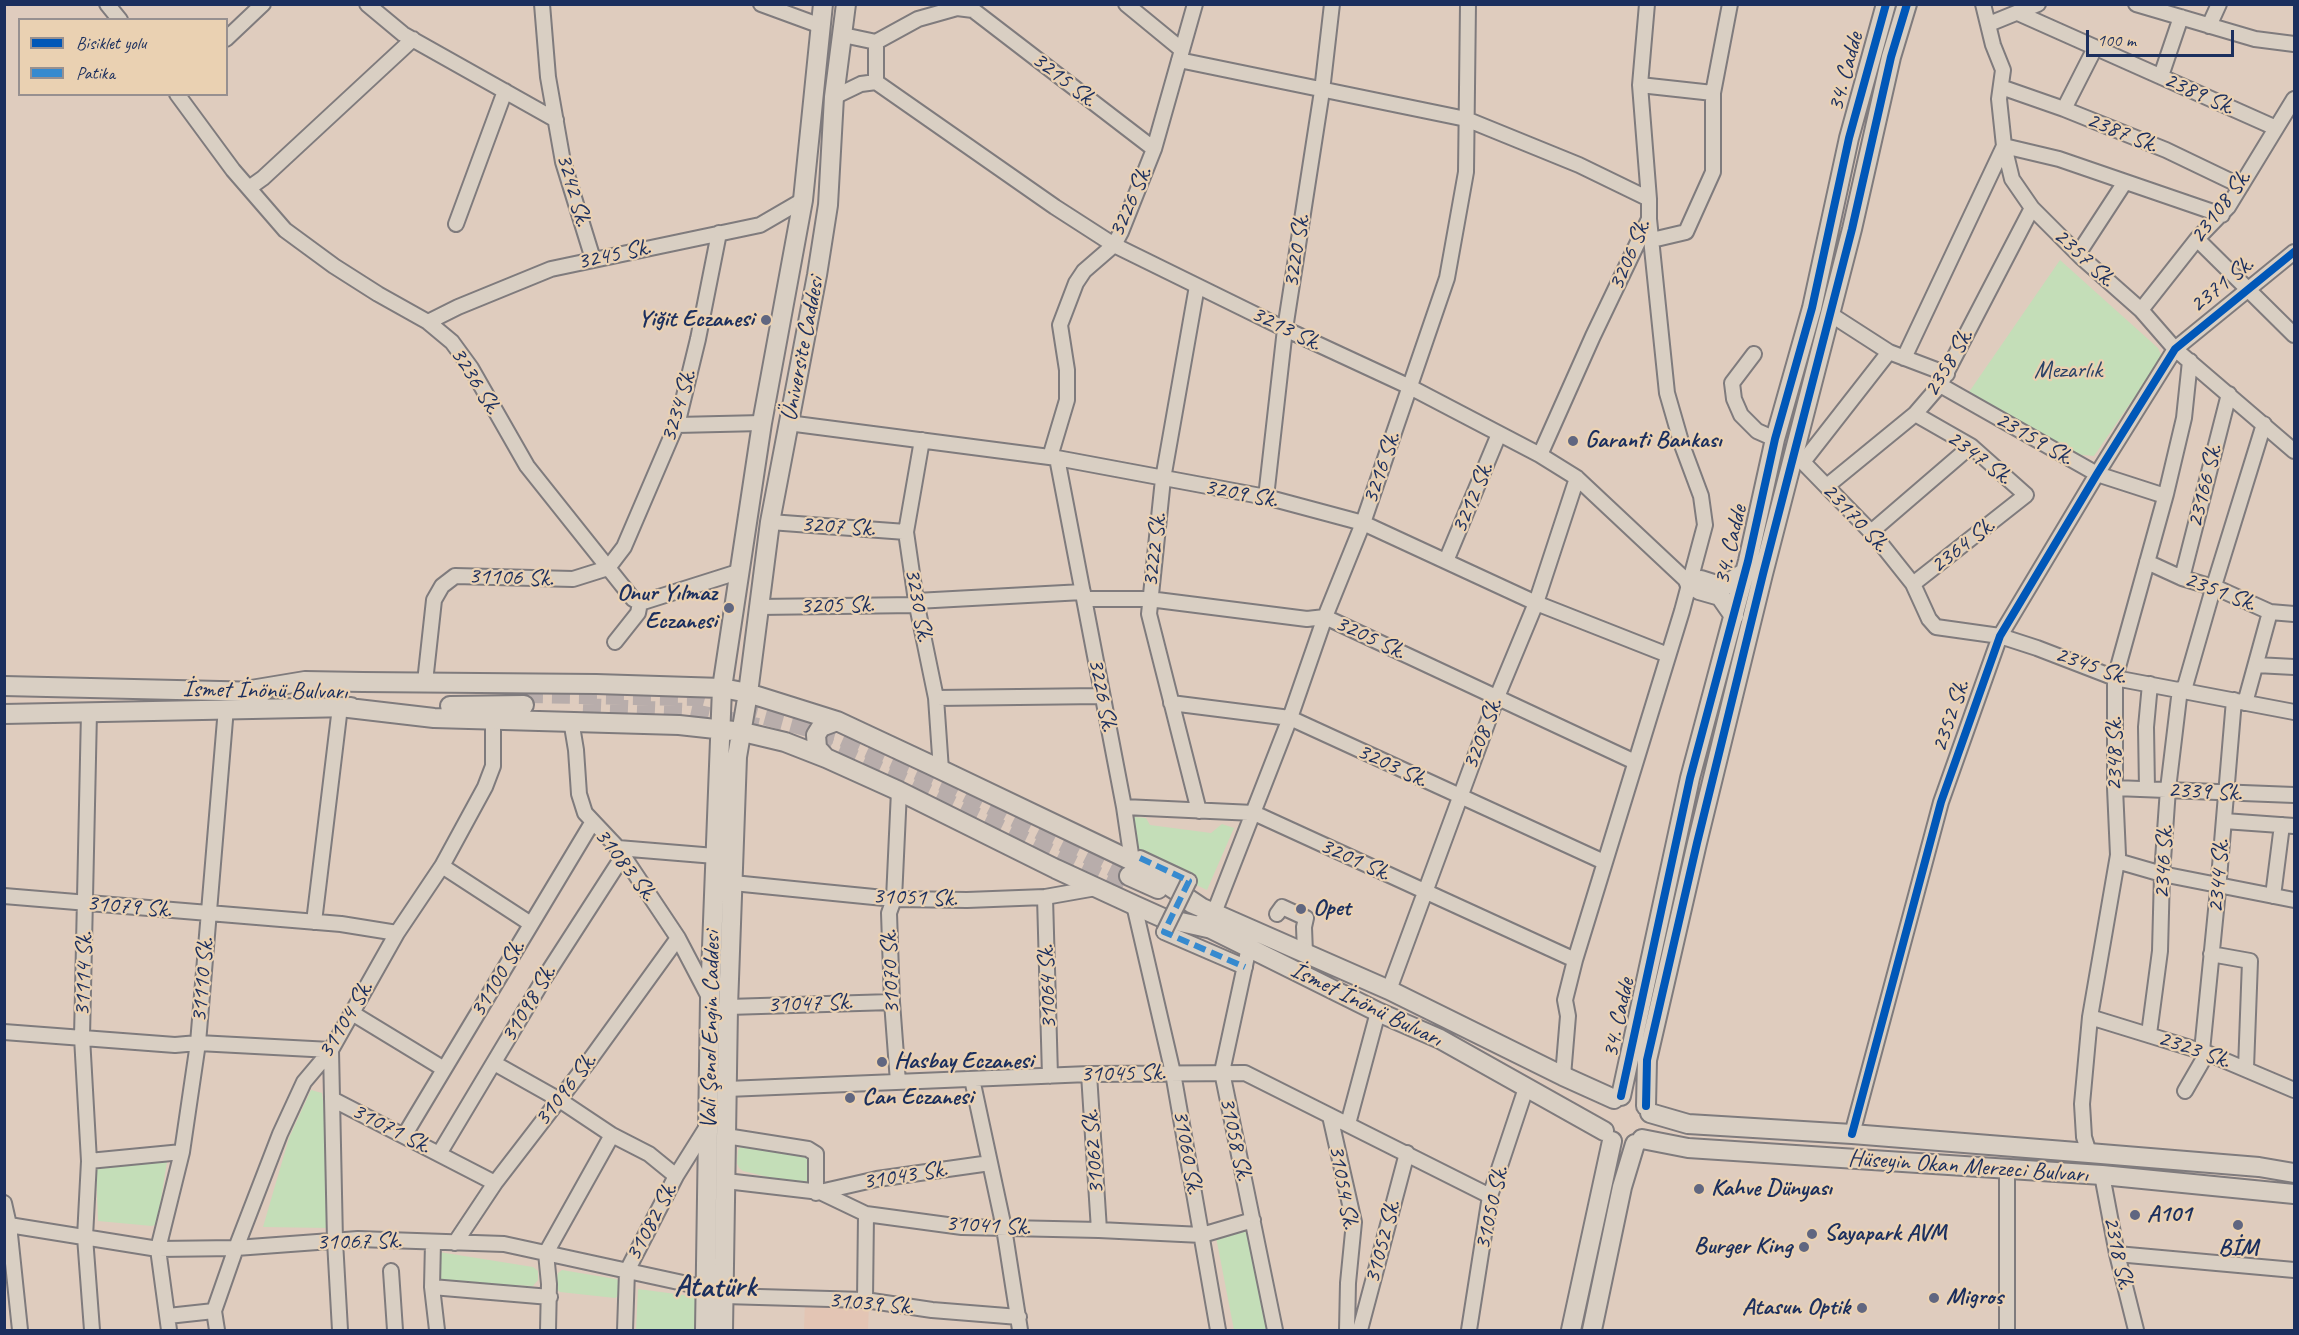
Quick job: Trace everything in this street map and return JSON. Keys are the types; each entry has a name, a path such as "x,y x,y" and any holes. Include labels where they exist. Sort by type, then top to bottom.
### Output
{"main road":[{"name":"Üniversite Caddesi","path":"719,730 722,688 762,423 803,200 823,4"},
{"name":"Üniversite Caddesi","path":"743,732 770,522 828,205 834,97 846,4"},
{"name":"34. Cadde","path":"1618,1098 1632,1053 1690,778 1734,616 1775,439 1812,308 1849,138 1881,15 1886,4"},
{"name":"34. Cadde","path":"1648,1109 1647,1060 1697,843 1799,458 1830,314 1891,57 1907,4"},
{"path":"1721,592 1745,572"},
{"path":"1689,583 1701,580 1721,592 1734,616"},
{"name":"İsmet İnönü Bulvarı","path":"251,690 305,681 596,684 722,688 748,693 837,721 941,770 1131,871 1209,917 1249,947 1378,1012 1440,1039 1608,1136"},
{"name":"İsmet İnönü Bulvarı","path":"4,686 251,690 525,700 340,707 4,714"},
{"path":"340,707 434,718 571,720 680,725 743,732 784,742 826,758 1163,918 1209,917"},
{"path":"826,758 817,748 816,735 821,727 837,721"},
{"name":"Vali Şenol Engin Caddesi","path":"705,1330 710,999 719,730"},
{"name":"Vali Şenol Engin Caddesi","path":"723,1330 728,1007 737,757 743,732"},
{"name":"İsmet İnönü Bulvarı","path":"1209,917 1263,935 1389,990 1563,1076 1618,1098"},
{"path":"1593,1088 1605,1086 1615,1078 1632,1053"},
{"path":"1571,1330 1608,1136 1601,1121 1602,1113 1605,1107 1618,1098 1633,1097 1648,1109 1650,1127 1639,1141 1622,1187 1592,1330"},
{"name":"Hüseyin Okan Merzeci Bulvarı","path":"1648,1109 1688,1124 1852,1134 2089,1153 2259,1167 2295,1173"},
{"path":"1608,1136 1627,1146 1639,1141"},
{"name":"Hüseyin Okan Merzeci Bulvarı","path":"1639,1141 1688,1148 2102,1175 2295,1194"}],"street":[{"path":"107,4 118,18"},
{"path":"228,37 263,4"},
{"path":"367,4 413,39 555,120"},
{"name":"3242 Sk.","path":"542,4 548,77 563,162 593,259"},
{"path":"761,4 821,26"},
{"path":"1126,4 1180,55 1322,91 1466,119 1579,165 1649,200"},
{"name":"3226 Sk.","path":"1131,871 1124,807 1101,696 1084,595 1053,458 1067,400 1067,370 1060,325 1076,283 1084,271 1114,244 1122,232 1154,149 1195,4"},
{"name":"3220 Sk.","path":"1266,497 1285,330 1322,91 1332,4"},
{"name":"3216 Sk.","path":"1209,917 1254,813 1325,617 1363,523 1447,278 1466,172 1468,4"},
{"name":"3206 Sk.","path":"1540,455 1649,219 1640,85 1647,4"},
{"path":"1652,240 1686,232 1713,172 1713,93 1730,4"},
{"name":"2357 Sk.","path":"1983,4 2002,70 1999,99 2004,146 2012,179 2032,208 2078,254 2141,310 2175,349 2295,452"},
{"path":"1989,24 2038,4"},
{"path":"2136,4 2255,39 2295,44"},
{"path":"2209,26 2219,4"},
{"path":"843,35 876,42 918,19 957,8 974,7"},
{"name":"3215 Sk.","path":"974,7 1154,149"},
{"name":"2389 Sk.","path":"2018,13 2276,128"},
{"path":"2161,76 2181,17"},
{"path":"249,188 263,178 413,39"},
{"path":"834,97 861,84 876,82 876,42"},
{"path":"2064,109 2095,48"},
{"name":"3213 Sk.","path":"876,82 1055,207 1114,244 1285,330 1410,387 1540,455 1577,478 1689,583"},
{"path":"1640,85 1713,93"},
{"name":"2387 Sk.","path":"2001,87 2064,109 2166,150 2241,186"},
{"path":"456,224 505,91"},
{"name":"3236 Sk.","path":"179,96 249,188 285,230 306,248 378,294 428,322 452,342 471,368 526,466 633,599 640,603"},
{"name":"23108 Sk.","path":"2141,310 2198,239 2222,215 2295,99"},
{"path":"1904,358 2004,146 2059,159 2222,215"},
{"path":"2078,254 2125,182"},
{"name":"3245 Sk.","path":"428,322 458,306 551,268 760,225 803,200"},
{"name":"2358 Sk.","path":"1827,486 1915,414 1944,380 2032,208"},
{"path":"1563,1076 1568,1016 1565,1000 1575,960 1705,525 1701,496 1682,445 1667,393 1649,219"},
{"name":"3234 Sk.","path":"608,568 624,547 677,425 698,339 719,233"},
{"path":"2198,239 2295,335"},
{"name":"2371 Sk.","path":"2175,349 2295,252"},
{"name":"3222 Sk.","path":"1197,286 1163,479 1149,614 1199,812"},
{"name":"23159 Sk.","path":"1830,314 1889,352 1944,380 2097,474 2165,496"},
{"name":"2352 Sk.","path":"1852,1134 1941,802 2000,636 2175,349"},
{"path":"1799,458 1889,352"},
{"path":"1754,354 1732,383 1734,399 1741,415 1757,431 1775,439"},
{"name":"2348 Sk.","path":"2089,1153 2084,1137 2082,1104 2090,1017 2117,861 2115,678 2184,418 2190,361"},
{"name":"23166 Sk.","path":"2182,578 2229,394"},
{"name":"2347 Sk.","path":"1915,414 1971,446 2026,495 2012,507"},
{"path":"677,425 762,423"},
{"name":"3209 Sk.","path":"788,423 1053,458 1266,497 1363,523 1536,603 1668,655"},
{"name":"2346 Sk.","path":"2149,1034 2160,951 2162,874 2168,789 2182,690 2264,424"},
{"name":"3212 Sk.","path":"1446,561 1499,434"},
{"name":"3230 Sk.","path":"922,440 906,532 917,603 936,698 941,770"},
{"path":"1871,532 1971,446"},
{"name":"23170 Sk.","path":"1799,458 1871,532 1913,584"},
{"name":"3208 Sk.","path":"1389,990 1459,797 1536,603 1577,478"},
{"name":"2364 Sk.","path":"1913,584 2012,507"},
{"name":"3207 Sk.","path":"770,522 906,532"},
{"name":"2351 Sk.","path":"2147,562 2270,612 2295,614"},
{"name":"31106 Sk.","path":"425,682 434,600 442,586 455,576 573,579 608,568"},
{"path":"615,642 638,613 640,603 741,571"},
{"name":"2345 Sk.","path":"1913,584 1929,619 1936,627 2000,636 2115,678 2295,712"},
{"name":"3205 Sk.","path":"758,607 917,603 1084,595 1149,599 1307,619 1325,617 1635,762"},
{"name":"2344 Sk.","path":"2185,1091 2205,1052 2225,794 2240,701 2256,665 2270,612"},
{"path":"2256,665 2295,667"},
{"path":"2147,789 2146,727 2150,684"},
{"path":"936,698 1101,696"},
{"name":"3203 Sk.","path":"1171,703 1290,718 1604,862"},
{"path":"314,922 340,707"},
{"name":"31110 Sk.","path":"158,1249 182,1152 198,1043 226,708"},
{"name":"31114 Sk.","path":"89,712 82,1037 89,1161 85,1237 92,1330"},
{"name":"31104 Sk.","path":"217,1330 214,1311 280,1134 304,1082 331,1050 397,933 441,867 486,787 493,766 494,719"},
{"name":"31083 Sk.","path":"571,720 579,794 585,813 620,852 678,938 710,999"},
{"name":"2339 Sk.","path":"2115,788 2295,795"},
{"name":"31070 Sk.","path":"898,1082 889,913 894,899 899,791"},
{"name":"3201 Sk.","path":"1124,807 1254,813 1575,960"},
{"path":"2224,821 2288,825 2273,896"},
{"name":"31100 Sk.","path":"404,1136 592,823"},
{"path":"620,852 715,856"},
{"name":"31098 Sk.","path":"439,1154 620,852"},
{"path":"2117,861 2162,874 2295,900"},
{"path":"441,867 531,924"},
{"path":"1131,871 1189,881 1164,932 1245,967"},
{"name":"31051 Sk.","path":"733,883 894,899 967,900 1045,897 1096,888"},
{"name":"31079 Sk.","path":"4,896 314,922 397,933"},
{"name":"31064 Sk.","path":"1045,897 1050,1076"},
{"name":"31060 Sk.","path":"1134,905 1173,1073 1218,1330"},
{"path":"1263,935 1277,914 1304,927 1305,953"},
{"name":"31096 Sk.","path":"455,1243 495,1183 589,1061 678,938"},
{"name":"31058 Sk.","path":"1249,947 1222,1072 1275,1330"},
{"path":"2211,954 2250,961 2246,1068"},
{"name":"31047 Sk.","path":"728,1007 892,1002"},
{"name":"31054 Sk.","path":"1348,1124 1378,1012"},
{"path":"352,1013 444,1070"},
{"name":"2323 Sk.","path":"2090,1017 2205,1052 2295,1090"},
{"path":"4,1032 175,1045 198,1043 331,1050"},
{"name":"31071 Sk.","path":"331,1050 332,1099 495,1183"},
{"path":"494,1062 558,1099 612,1135 650,1154 676,1176"},
{"name":"31045 Sk.","path":"727,1089 1089,1074 1245,1072 1490,1196"},
{"name":"31062 Sk.","path":"1089,1074 1099,1230"},
{"path":"972,1079 1004,1228 1019,1324"},
{"name":"31050 Sk.","path":"1469,1330 1490,1196 1526,1088"},
{"path":"332,1099 335,1241 340,1330"},
{"name":"31054 Sk.","path":"1330,1116 1354,1222 1348,1283 1347,1330"},
{"name":"31082 Sk.","path":"625,1330 627,1271 676,1176 709,1123"},
{"path":"548,1330 550,1297 546,1253 612,1135"},
{"path":"726,1136 808,1149 816,1154 818,1192"},
{"path":"89,1161 182,1152"},
{"name":"31052 Sk.","path":"1360,1330 1407,1153"},
{"name":"31043 Sk.","path":"818,1192 877,1179 990,1163"},
{"path":"2007,1169 2007,1330"},
{"name":"2318 Sk.","path":"2102,1175 2117,1254 2136,1330"},
{"name":"31041 Sk.","path":"726,1181 818,1192 866,1214 962,1227 1202,1235 1253,1220"},
{"path":"4,1203 9,1225 20,1330"},
{"path":"865,1300 866,1214"},
{"name":"31067 Sk.","path":"9,1225 158,1249 236,1248 358,1239 504,1244 706,1288"},
{"path":"433,1242 432,1287 437,1330"},
{"path":"158,1249 169,1330"},
{"path":"2117,1254 2295,1270"},
{"path":"391,1271 395,1330"},
{"path":"432,1287 550,1297"},
{"name":"31039 Sk.","path":"724,1296 865,1300 1019,1324"},
{"path":"168,1316 214,1311"}],"shaded area":[{"path":"805,1301 869,1304 868,1330 804,1330"}],"green space":[{"name":"Mezarlık","path":"2060,260 2158,348 2162,357 2094,456 2072,454 1969,392"},
{"path":"1134,817 1146,818 1150,825 1211,833 1222,824 1234,828 1207,890 1140,858"},
{"path":"311,1090 322,1093 328,1137 329,1228 263,1227 289,1138"},
{"path":"743,1144 809,1158 809,1184 805,1186 743,1171 737,1163 738,1150"},
{"path":"167,1162 157,1224 152,1226 98,1221 96,1168"},
{"path":"1250,1227 1269,1330 1234,1330 1216,1237"},
{"path":"439,1252 533,1267 538,1271 538,1280 533,1286 442,1282 438,1278"},
{"path":"562,1270 616,1279 621,1283 621,1294 615,1298 560,1292 555,1288 558,1273"},
{"path":"638,1289 699,1297 698,1330 636,1330"}],"tunnel":[{"path":"525,694 695,697 841,737 953,787 1129,876"},
{"path":"583,707 690,712 758,727"},
{"path":"814,740 1123,888"}],"marked path":[{"path":"1140,858 1189,881 1164,932 1245,967"}],"cycle path":[{"path":"1621,1096 1690,778 1748,561 1775,439 1812,308 1849,138 1886,4"},
{"path":"1646,1106 1647,1060 1697,843 1763,574 1852,229 1891,57 1907,4"},
{"path":"1852,1134 1941,802 2000,636 2175,349 2294,252"}],"place":[{"name":"Yiğit Eczanesi","path":"766,320"},
{"name":"Garanti Bankası","path":"1573,441"},
{"name":"Onur Yılmaz Eczanesi","path":"729,608"},
{"name":"Opet","path":"1301,909"},
{"name":"Hasbay Eczanesi","path":"882,1062"},
{"name":"Can Eczanesi","path":"850,1098"},
{"name":"Kahve Dünyası","path":"1699,1189"},
{"name":"A101","path":"2135,1215"},
{"name":"BİM","path":"2238,1225"},
{"name":"Sayapark AVM","path":"1812,1234"},
{"name":"Burger King","path":"1804,1247"},
{"name":"Migros","path":"1934,1298"},
{"name":"Atasun Optik","path":"1862,1308"}],"district":[{"name":"Atatürk","path":"715,1288"}]}
